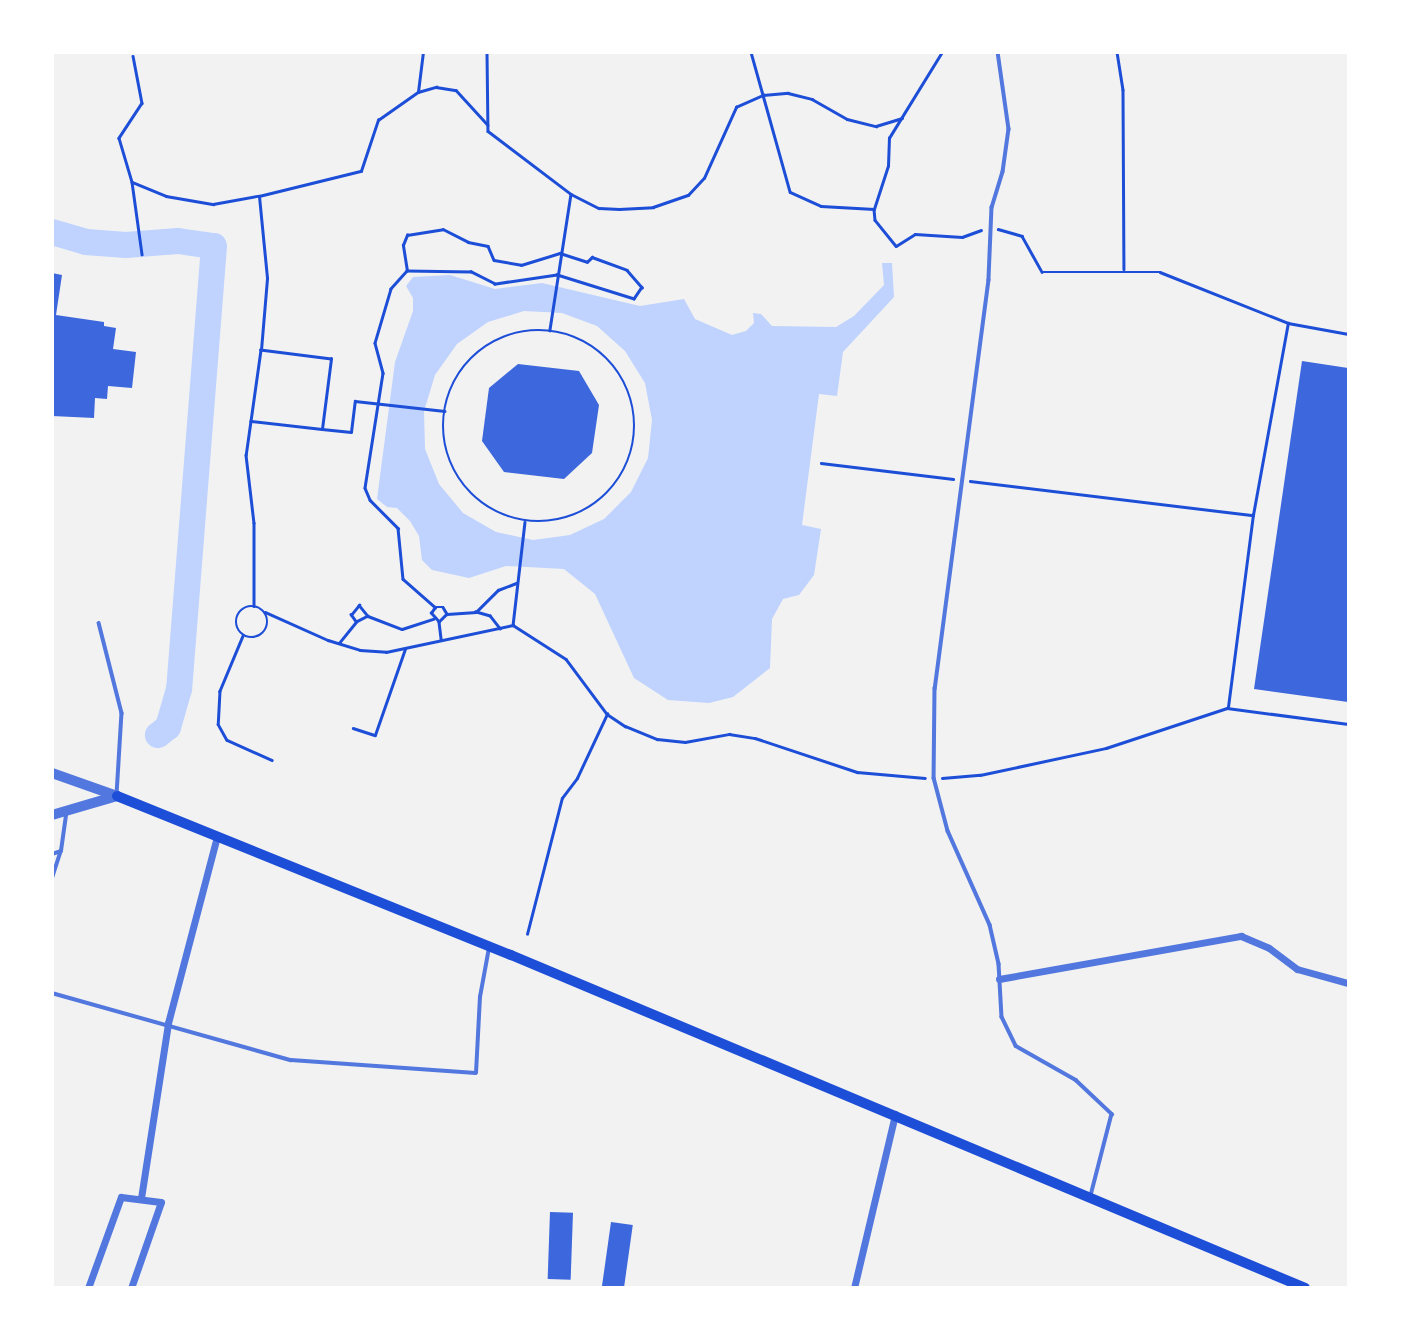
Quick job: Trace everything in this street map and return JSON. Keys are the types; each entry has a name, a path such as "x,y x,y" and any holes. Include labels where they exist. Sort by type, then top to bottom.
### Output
{"main road":[{"path":"117,796 490,946 1305,1287"}],"street":[{"path":"52,773 117,796"},
{"path":"52,815 117,796"},
{"path":"141,1198 168,1023 217,836"},
{"path":"999,979 1241,936 1269,948 1297,969 1349,983"},
{"path":"854,1287 895,1114"},
{"path":"88,1287 121,1197 161,1202 131,1287"}],"lane":[{"path":"998,52 1009,129 991,230 989,280 935,688 934,778 948,831 990,925 1002,1017 1016,1046 1076,1080 1112,1114 1091,1196"},
{"path":"99,623 122,713 117,796"},
{"path":"52,878 61,851 66,812"},
{"path":"52,854 61,851"},
{"path":"52,993 168,1023 291,1060 476,1073 480,997 490,946"}],"path":[{"path":"418,92 423,52"},
{"path":"486,52 488,131 571,194 599,208 653,206 688,195 704,178 731,114 763,95 788,93 813,99 847,119 876,126 902,118"},
{"path":"751,52 790,192 821,206 874,209"},
{"path":"942,52 889,138 888,166 874,209 875,220 895,246 915,234 962,237 991,230 1022,236 1041,272 1124,269 1160,272 1288,323 1349,334"},
{"path":"1116,52 1123,90 1124,269"},
{"path":"133,55 142,103 118,138 132,182 142,254"},
{"path":"132,182 166,196 213,204 361,171 378,120 418,92 436,87 456,90 488,125"},
{"path":"550,330 571,194"},
{"path":"254,606 254,523 246,455 261,351 267,278 259,195"},
{"path":"407,271 403,245 407,235 419,230 443,229 468,242 488,246 494,260 506,264 539,262 560,253 587,262 592,257 628,270 642,287 634,299 557,277 495,284 471,272 407,271 391,289 375,343 383,360 379,404 365,488 370,500 398,528 403,579 435,607 443,607 447,614"},
{"path":"1227,708 1254,515 1288,323"},
{"path":"550,330 594,346 624,381 633,403 633,449 624,471 594,506 550,522 525,522 486,507 456,475 443,433 444,411 449,391 473,356 509,334 550,330"},
{"path":"261,351 331,359 322,429"},
{"path":"251,421 351,432 355,401 444,411"},
{"path":"821,463 1254,515"},
{"path":"513,625 525,522"},
{"path":"477,612 498,590 517,582"},
{"path":"265,612 268,622 264,633 254,638 243,636 236,628 236,617 243,608 254,606 360,650 405,649 513,625 566,659 607,715 657,740 685,742 729,734 755,738 857,772 934,778 980,775 1106,748 1227,708 1349,724"},
{"path":"433,619 435,607"},
{"path":"356,622 351,615 353,608 365,608 368,616"},
{"path":"439,622 447,614 477,612 490,617 500,629"},
{"path":"339,643 356,622 368,616 402,629 433,619 439,622"},
{"path":"439,622 442,639"},
{"path":"243,636 220,691 218,724 227,740 272,760"},
{"path":"353,728 375,734 405,649"},
{"path":"527,934 562,798 577,778 607,715"}],"water":[{"path":"882,263 892,263 894,297 843,352 837,396 819,394 802,525 821,529 814,575 799,595 783,599 772,619 770,668 733,697 709,703 668,700 634,678 595,594 564,569 506,566 469,578 432,570 422,560 419,536 410,521 397,508 387,507 377,499 395,362 413,311 413,298 406,286 413,277 450,275 495,289 542,283 640,306 684,299 695,319 732,335 746,331 754,323 753,313 761,314 772,326 836,327 854,316 884,285","holes":["524,311 562,313 597,326 625,351 645,383 652,420 648,458 631,492 604,519 570,535 533,540 496,532 463,513 439,484 425,449 424,411 435,375 457,344 488,322"]}],"building":[{"path":"52,273 62,275 56,315 104,322 104,326 116,328 113,349 136,352 132,388 108,386 107,399 95,398 94,418 52,416"},
{"path":"1302,361 1348,368 1348,702 1254,689"},
{"path":"518,364 579,371 599,405 592,453 564,479 504,472 482,441 489,388"},
{"path":"550,1212 573,1213 571,1280 548,1279"},
{"path":"611,1222 633,1225 624,1288 602,1287"}],"waterway":[{"path":"52,232 86,242 126,245 178,241 214,246 179,689 168,727 158,735"}]}
